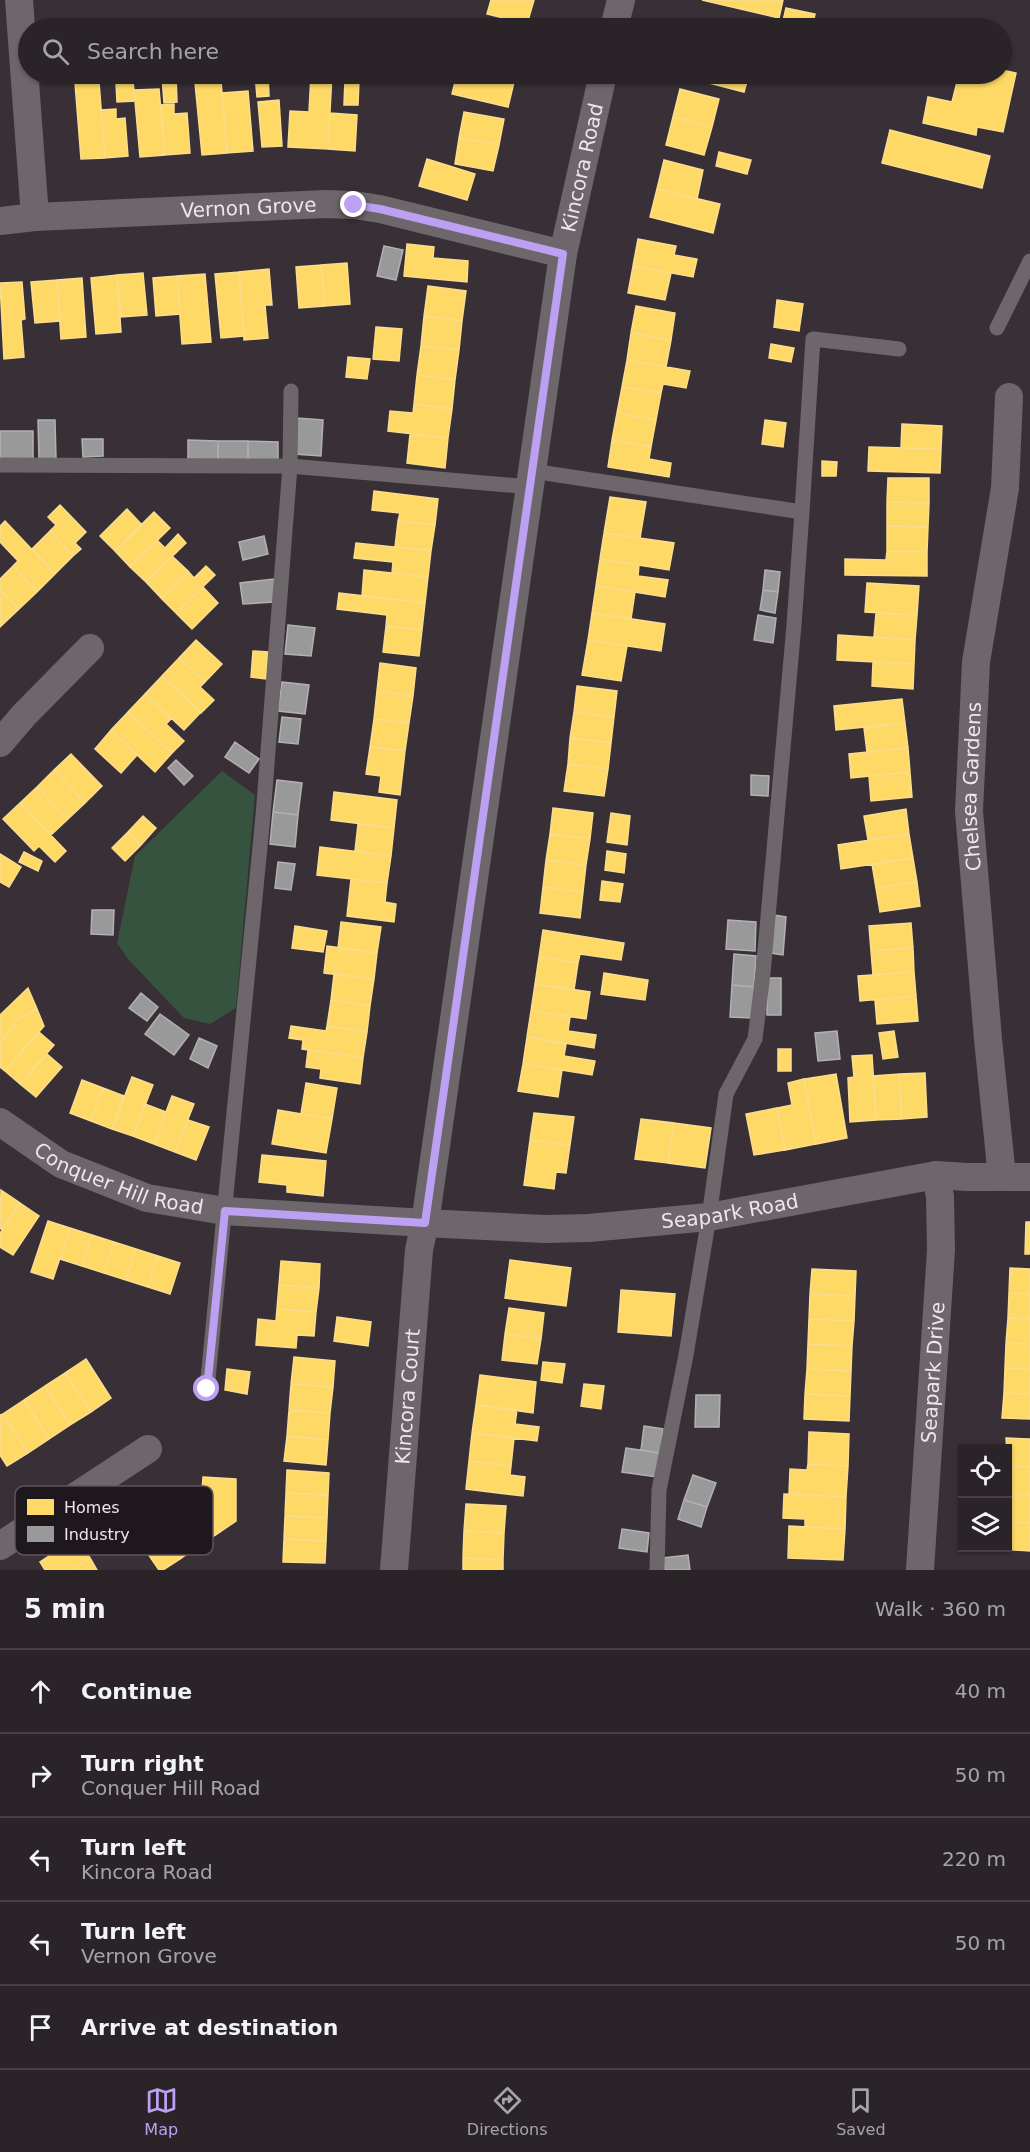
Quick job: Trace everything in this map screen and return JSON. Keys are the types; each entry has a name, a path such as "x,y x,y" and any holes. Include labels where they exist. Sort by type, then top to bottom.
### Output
{"street":[{"path":"19,0 20,18"},
{"path":"616,18 621,0"},
{"path":"25,84 35,217"},
{"name":"Kincora Road","path":"425,1223 563,254 601,84"},
{"name":"Vernon Grove","path":"0,221 35,217 325,204 354,205 380,209 563,254"},
{"name":"Chelsea Gardens","path":"1009,397 1005,488 976,662 969,811 987,1028 1016,1177"},
{"path":"0,743 24,715 90,648"},
{"name":"Conquer Hill Road","path":"0,1122 62,1164 147,1198 225,1211 425,1223"},
{"name":"Seapark Road","path":"425,1223 545,1229 589,1228 709,1217 936,1175 1016,1177"},
{"name":"Seapark Drive","path":"920,1570 941,1250 940,1197 936,1175"},
{"name":"Kincora Court","path":"394,1570 419,1250 425,1223"},
{"path":"92,1486 148,1449"},
{"path":"0,1546 15,1536"}],"lane":[{"path":"997,328 1030,261"},
{"path":"657,1570 659,1490 686,1355 709,1217 726,1094 755,1039 763,974 794,625 813,339 899,349"},
{"path":"207,1389 263,816 290,466 291,391"},
{"path":"0,465 290,466 531,479 802,512"}],"green space":[{"path":"222,771 255,795 236,1008 210,1024 184,1018 128,959 117,943 135,856"}],"building: Homes":[{"path":"491,0 534,0 529,18 503,18 487,14"},
{"path":"702,0 783,0 779,18"},
{"path":"786,8 815,14 814,18 784,18"},
{"path":"1012,72 1016,73 1003,132 977,127 976,135 923,123 928,97 952,102 956,84 1012,84"},
{"path":"75,84 99,84 105,158 81,159"},
{"path":"116,84 133,84 135,101 117,102"},
{"path":"163,84 176,84 177,102 164,103"},
{"path":"195,84 221,84 227,153 202,155"},
{"path":"256,84 268,84 269,96 257,97"},
{"path":"310,84 331,84 328,149 288,147 290,111 309,112"},
{"path":"345,84 359,84 358,105 344,105"},
{"path":"454,84 514,84 508,107 452,94"},
{"path":"713,84 746,84 744,92"},
{"path":"159,89 165,155 140,157 134,90"},
{"path":"680,89 719,99 712,127 673,117"},
{"path":"248,91 253,151 227,153 222,93"},
{"path":"279,100 282,146 262,147 258,102"},
{"path":"174,104 174,114 187,113 190,153 165,155 161,105"},
{"path":"116,109 116,119 125,118 128,156 105,158 101,110"},
{"path":"464,112 504,119 499,145 459,138"},
{"path":"330,113 357,115 355,151 328,149"},
{"path":"673,117 712,127 704,155 666,145"},
{"path":"890,130 990,156 982,188 882,163"},
{"path":"459,138 499,145 493,171 455,164"},
{"path":"719,152 751,160 747,174 716,166"},
{"path":"427,159 475,174 467,200 419,186"},
{"path":"664,160 703,170 697,199 657,189"},
{"path":"657,189 720,204 713,233 650,217"},
{"path":"638,239 676,246 674,255 697,259 693,277 633,266"},
{"path":"407,244 434,247 433,258 468,261 467,282 404,276"},
{"path":"347,263 350,304 325,306 321,265"},
{"path":"321,265 325,306 299,308 296,267"},
{"path":"633,266 671,273 665,300 628,293"},
{"path":"269,269 272,305 265,305 268,338 244,340 239,272"},
{"path":"239,272 244,336 221,338 215,274"},
{"path":"143,273 147,315 121,317 117,275"},
{"path":"205,274 211,342 182,344 177,276"},
{"path":"117,275 121,332 96,334 91,278"},
{"path":"177,276 180,314 156,316 153,278"},
{"path":"82,278 86,337 61,339 57,280"},
{"path":"57,280 60,321 35,323 31,282"},
{"path":"22,282 25,319 21,320 24,357 4,359 0,283"},
{"path":"428,286 466,291 462,321 424,316"},
{"path":"777,300 803,304 799,331 774,327"},
{"path":"636,306 675,313 671,340 631,333"},
{"path":"424,316 462,321 459,350 421,346"},
{"path":"376,327 402,329 399,361 373,359"},
{"path":"631,333 671,340 666,367 627,360"},
{"path":"771,344 794,348 791,362 769,358"},
{"path":"421,346 459,350 455,380 417,375"},
{"path":"348,357 370,359 367,379 346,377"},
{"path":"627,360 690,371 686,388 663,384 661,393 622,387"},
{"path":"417,375 455,380 452,409 414,404"},
{"path":"622,387 661,393 656,420 617,413"},
{"path":"414,404 452,409 448,438 388,431 390,411 413,413"},
{"path":"617,413 656,420 651,447 612,440"},
{"path":"765,420 786,423 783,447 762,444"},
{"path":"902,424 942,426 941,449 901,448"},
{"path":"410,434 448,438 445,468 407,463"},
{"path":"612,440 651,447 649,459 671,463 669,477 608,467"},
{"path":"869,447 941,449 940,473 868,471"},
{"path":"822,461 837,462 836,476 822,476"},
{"path":"888,478 929,478 929,503 887,502"},
{"path":"374,491 438,499 435,525 398,521 400,513 372,510"},
{"path":"610,497 646,502 640,538 604,533"},
{"path":"887,502 929,503 928,527 887,526"},
{"path":"60,505 86,532 75,543 81,549 73,556 50,531 56,525 48,517"},
{"path":"127,509 142,525 115,551 100,536"},
{"path":"154,512 170,528 130,567 115,551"},
{"path":"5,521 55,574 37,592 13,566 18,561 0,542 0,526"},
{"path":"398,521 435,525 431,551 395,547"},
{"path":"887,526 928,527 927,552 887,551"},
{"path":"50,531 73,556 55,574 32,549"},
{"path":"604,533 674,543 669,570 600,559"},
{"path":"178,534 186,543 146,582 130,567 157,540 165,548"},
{"path":"356,543 431,551 428,577 392,573 393,562 354,558"},
{"path":"887,551 927,552 927,576 845,575 845,559 886,560"},
{"path":"172,556 188,571 161,598 146,582"},
{"path":"600,559 639,565 638,576 668,580 665,597 596,586"},
{"path":"13,566 37,592 19,609 0,590 0,579"},
{"path":"206,566 215,575 176,613 161,598 188,571 194,578"},
{"path":"364,570 428,577 425,603 362,596"},
{"path":"867,583 919,586 917,615 865,612"},
{"path":"596,586 635,592 631,619 592,613"},
{"path":"203,587 218,603 192,629 176,613"},
{"path":"0,590 19,609 0,627"},
{"path":"339,593 425,603 422,630 386,626 387,615 337,609"},
{"path":"592,613 665,624 661,651 588,640"},
{"path":"876,613 917,615 915,640 874,637"},
{"path":"386,626 422,630 419,656 383,652"},
{"path":"838,635 915,640 914,664 837,660"},
{"path":"196,640 222,664 205,682 179,658"},
{"path":"588,640 627,646 621,681 582,675"},
{"path":"253,651 268,652 266,679 251,677"},
{"path":"179,658 205,682 200,687 214,700 201,713 162,676"},
{"path":"873,662 914,664 913,689 872,686"},
{"path":"380,663 416,668 413,696 377,691"},
{"path":"162,676 201,712 184,730 145,694"},
{"path":"577,686 617,691 614,717 574,712"},
{"path":"377,691 413,696 409,723 374,719"},
{"path":"145,694 171,719 166,724 184,741 172,753 128,712"},
{"path":"902,699 905,723 836,730 834,706"},
{"path":"128,712 172,753 155,772 111,730"},
{"path":"574,712 614,717 611,743 570,738"},
{"path":"374,719 409,723 405,751 370,747"},
{"path":"905,723 908,748 867,752 864,728"},
{"path":"111,730 137,755 121,773 95,749"},
{"path":"570,738 611,743 608,769 568,764"},
{"path":"370,747 405,751 400,795 379,792 381,776 366,774"},
{"path":"908,748 910,772 851,778 849,754"},
{"path":"71,754 102,786 85,803 54,770"},
{"path":"568,764 608,769 604,796 564,791"},
{"path":"54,770 85,803 68,819 37,787"},
{"path":"910,772 912,797 871,801 869,776"},
{"path":"37,787 68,819 51,835 20,803"},
{"path":"334,792 397,800 394,828 331,820"},
{"path":"20,803 66,851 55,862 39,846 34,851 3,819"},
{"path":"553,808 593,813 590,839 550,834"},
{"path":"906,809 909,834 868,840 864,816"},
{"path":"611,813 630,816 627,845 607,842"},
{"path":"143,816 156,828 141,845 128,832"},
{"path":"358,824 394,828 391,856 355,851"},
{"path":"128,832 141,845 125,861 112,848"},
{"path":"550,834 590,839 586,865 546,860"},
{"path":"909,834 913,858 841,869 838,845"},
{"path":"320,847 391,856 387,883 317,875"},
{"path":"607,851 626,854 624,873 605,870"},
{"path":"24,852 42,861 38,871 19,862"},
{"path":"0,854 21,867 9,887 0,882"},
{"path":"913,858 917,882 876,888 872,864"},
{"path":"546,860 586,865 583,892 543,887"},
{"path":"351,879 387,883 385,902 396,904 394,922 347,916"},
{"path":"602,881 623,884 620,902 600,900"},
{"path":"917,882 920,906 880,912 876,888"},
{"path":"543,887 583,892 580,918 540,913"},
{"path":"341,922 381,927 377,953 338,948"},
{"path":"911,923 913,948 871,951 869,926"},
{"path":"295,926 327,931 323,952 292,948"},
{"path":"543,930 624,943 621,960 580,954 578,963 539,957"},
{"path":"327,946 377,953 374,979 324,973"},
{"path":"913,948 914,972 873,975 871,951"},
{"path":"539,957 578,963 574,990 535,984"},
{"path":"914,972 916,996 860,1001 858,976"},
{"path":"604,973 648,980 645,1000 601,994"},
{"path":"334,974 374,979 370,1006 331,1000"},
{"path":"535,984 590,992 586,1019 531,1011"},
{"path":"28,988 37,1009 19,1018 0,1044 0,1015"},
{"path":"916,996 918,1021 877,1024 875,1000"},
{"path":"331,1000 370,1006 367,1032 327,1026"},
{"path":"37,1009 44,1026 5,1071 0,1067 0,1044 19,1018"},
{"path":"531,1011 570,1017 568,1031 596,1035 594,1048 527,1037"},
{"path":"291,1026 326,1031 327,1026 367,1032 363,1058 302,1049 303,1040 289,1038"},
{"path":"894,1031 898,1057 883,1059 879,1033"},
{"path":"39,1032 54,1045 20,1084 5,1071"},
{"path":"527,1037 566,1044 564,1056 595,1061 592,1075 523,1064"},
{"path":"778,1049 791,1049 791,1071 778,1071"},
{"path":"308,1050 363,1058 360,1084 320,1078 321,1069 306,1067"},
{"path":"47,1054 62,1067 36,1097 20,1084"},
{"path":"872,1055 876,1120 850,1122 848,1078 854,1077 852,1056"},
{"path":"523,1064 562,1070 558,1097 518,1091"},
{"path":"925,1073 927,1117 902,1119 899,1074"},
{"path":"836,1074 847,1138 816,1144 804,1079"},
{"path":"899,1074 902,1119 876,1120 873,1076"},
{"path":"132,1077 153,1085 133,1136 112,1129"},
{"path":"804,1079 816,1144 785,1150 777,1108 792,1105 788,1083"},
{"path":"82,1080 103,1088 91,1121 70,1113"},
{"path":"306,1083 337,1088 332,1119 301,1114"},
{"path":"103,1088 124,1096 112,1129 91,1121"},
{"path":"172,1096 194,1104 175,1152 154,1144"},
{"path":"145,1104 166,1112 154,1144 133,1136"},
{"path":"777,1108 785,1150 754,1155 746,1114"},
{"path":"278,1110 332,1119 326,1153 272,1144"},
{"path":"534,1113 574,1117 570,1145 530,1140"},
{"path":"641,1119 674,1123 668,1163 635,1159"},
{"path":"188,1120 209,1127 196,1160 175,1152"},
{"path":"674,1123 711,1128 705,1168 668,1163"},
{"path":"530,1140 570,1145 566,1173 556,1172 554,1189 524,1185"},
{"path":"262,1155 326,1161 323,1196 287,1192 287,1185 259,1182"},
{"path":"1,1190 20,1203 2,1230 0,1228"},
{"path":"20,1203 39,1216 13,1255 0,1247 0,1233"},
{"path":"48,1221 70,1228 53,1279 31,1272"},
{"path":"1026,1222 1030,1222 1030,1254 1025,1254"},
{"path":"70,1228 92,1235 82,1266 60,1259"},
{"path":"92,1235 114,1242 104,1273 82,1266"},
{"path":"114,1242 136,1249 126,1280 104,1273"},
{"path":"136,1249 158,1256 148,1287 126,1280"},
{"path":"158,1256 180,1263 170,1294 148,1287"},
{"path":"510,1260 571,1268 566,1306 505,1298"},
{"path":"281,1261 320,1264 319,1288 279,1285"},
{"path":"1010,1268 1030,1269 1030,1294 1009,1293"},
{"path":"812,1269 856,1271 855,1296 810,1294"},
{"path":"279,1285 319,1288 316,1312 277,1309"},
{"path":"621,1290 675,1294 671,1336 618,1332"},
{"path":"1009,1293 1030,1294 1030,1319 1008,1318"},
{"path":"810,1294 855,1296 854,1321 809,1319"},
{"path":"509,1308 544,1313 541,1339 505,1334"},
{"path":"277,1309 316,1312 314,1336 297,1335 296,1348 256,1345 258,1319 276,1321"},
{"path":"337,1317 371,1322 368,1346 334,1341"},
{"path":"1008,1318 1030,1319 1030,1344 1006,1343"},
{"path":"809,1319 854,1321 852,1346 808,1344"},
{"path":"505,1334 541,1339 537,1364 502,1360"},
{"path":"1006,1343 1030,1344 1030,1369 1005,1368"},
{"path":"808,1344 852,1346 851,1371 807,1369"},
{"path":"294,1357 335,1361 333,1387 291,1384"},
{"path":"86,1359 111,1398 91,1412 65,1373"},
{"path":"543,1362 565,1364 562,1383 541,1380"},
{"path":"1005,1368 1030,1369 1030,1394 1004,1393"},
{"path":"227,1369 250,1372 247,1394 225,1390"},
{"path":"807,1369 851,1371 850,1396 805,1394"},
{"path":"65,1373 91,1412 70,1425 45,1386"},
{"path":"480,1375 536,1382 533,1413 476,1405"},
{"path":"291,1384 333,1387 330,1413 289,1410"},
{"path":"584,1384 604,1386 601,1409 581,1406"},
{"path":"45,1386 70,1425 49,1439 24,1400"},
{"path":"1004,1393 1030,1394 1030,1419 1002,1418"},
{"path":"805,1394 850,1396 849,1421 804,1419"},
{"path":"24,1400 49,1439 28,1453 3,1414"},
{"path":"476,1405 517,1410 515,1424 539,1427 537,1441 472,1433"},
{"path":"289,1410 330,1413 328,1440 287,1436"},
{"path":"3,1414 28,1453 7,1466 0,1455 0,1415"},
{"path":"809,1432 849,1434 848,1466 808,1464"},
{"path":"472,1433 514,1438 511,1466 469,1461"},
{"path":"287,1436 328,1440 326,1465 284,1461"},
{"path":"1006,1438 1030,1439 1030,1467 1012,1466 1012,1444 1006,1444"},
{"path":"469,1461 511,1466 510,1475 525,1477 523,1496 466,1489"},
{"path":"808,1464 848,1466 846,1497 789,1494 790,1469 807,1470"},
{"path":"1012,1466 1030,1467 1030,1495 1012,1494"},
{"path":"287,1470 329,1473 328,1495 286,1493"},
{"path":"203,1477 236,1479 236,1521 220,1532 213,1521 213,1486 202,1486"},
{"path":"286,1493 328,1495 327,1518 285,1516"},
{"path":"784,1494 846,1497 845,1529 805,1527 805,1519 783,1518"},
{"path":"1012,1494 1030,1495 1030,1523 1012,1522"},
{"path":"466,1504 506,1506 504,1533 464,1531"},
{"path":"285,1516 327,1518 326,1541 284,1539"},
{"path":"213,1521 220,1532 213,1537"},
{"path":"1012,1522 1030,1523 1030,1551 1012,1550"},
{"path":"789,1526 845,1529 843,1560 788,1558"},
{"path":"464,1531 504,1533 503,1560 463,1558"},
{"path":"284,1539 326,1541 325,1563 283,1562"},
{"path":"50,1555 88,1555 90,1558 72,1570 45,1570 40,1562"},
{"path":"149,1555 177,1555 180,1559 163,1570 159,1570"},
{"path":"90,1558 97,1570 72,1570"},
{"path":"463,1558 503,1560 503,1570 463,1570"}],"building: Industry":[{"path":"384,246 403,250 396,280 377,276"},
{"path":"296,418 323,420 321,456 294,454"},
{"path":"38,420 55,420 56,460 39,460"},
{"path":"0,431 33,431 33,460 0,460"},
{"path":"82,439 103,439 103,456 83,457"},
{"path":"188,440 218,441 218,463 188,463"},
{"path":"218,441 248,441 248,464 218,463"},
{"path":"248,441 278,442 278,464 248,464"},
{"path":"264,536 268,554 243,560 239,542"},
{"path":"765,570 780,572 778,592 763,590"},
{"path":"274,579 274,602 243,604 240,583"},
{"path":"763,590 778,592 775,613 760,610"},
{"path":"758,615 776,618 773,643 754,640"},
{"path":"288,625 315,628 311,656 285,654"},
{"path":"282,682 309,685 305,714 278,711"},
{"path":"282,717 301,719 298,744 279,742"},
{"path":"235,742 259,759 249,773 225,757"},
{"path":"176,760 193,776 184,785 168,768"},
{"path":"751,775 769,776 768,796 751,795"},
{"path":"277,780 302,783 298,815 273,812"},
{"path":"273,812 298,815 295,847 270,844"},
{"path":"278,862 295,864 291,890 275,888"},
{"path":"92,910 114,910 113,935 91,934"},
{"path":"774,915 786,917 783,955 771,953"},
{"path":"728,920 756,922 755,951 726,949"},
{"path":"734,954 756,956 754,987 732,985"},
{"path":"767,978 781,978 781,1015 767,1015"},
{"path":"732,985 754,987 752,1018 730,1017"},
{"path":"141,993 158,1007 147,1021 129,1008"},
{"path":"160,1014 189,1035 174,1055 145,1034"},
{"path":"837,1031 840,1059 818,1061 815,1033"},
{"path":"199,1038 217,1046 208,1068 190,1059"},
{"path":"696,1395 720,1395 719,1427 695,1427"},
{"path":"644,1426 663,1429 660,1453 641,1450"},
{"path":"626,1448 660,1453 657,1477 622,1472"},
{"path":"693,1475 716,1483 707,1507 684,1500"},
{"path":"684,1500 707,1507 701,1527 678,1519"},
{"path":"622,1529 649,1533 647,1552 619,1548"},
{"path":"688,1555 690,1570 665,1570 663,1558"}],"route":[{"path":"207,1389 225,1211 425,1223 563,254 380,209 354,205"}]}
